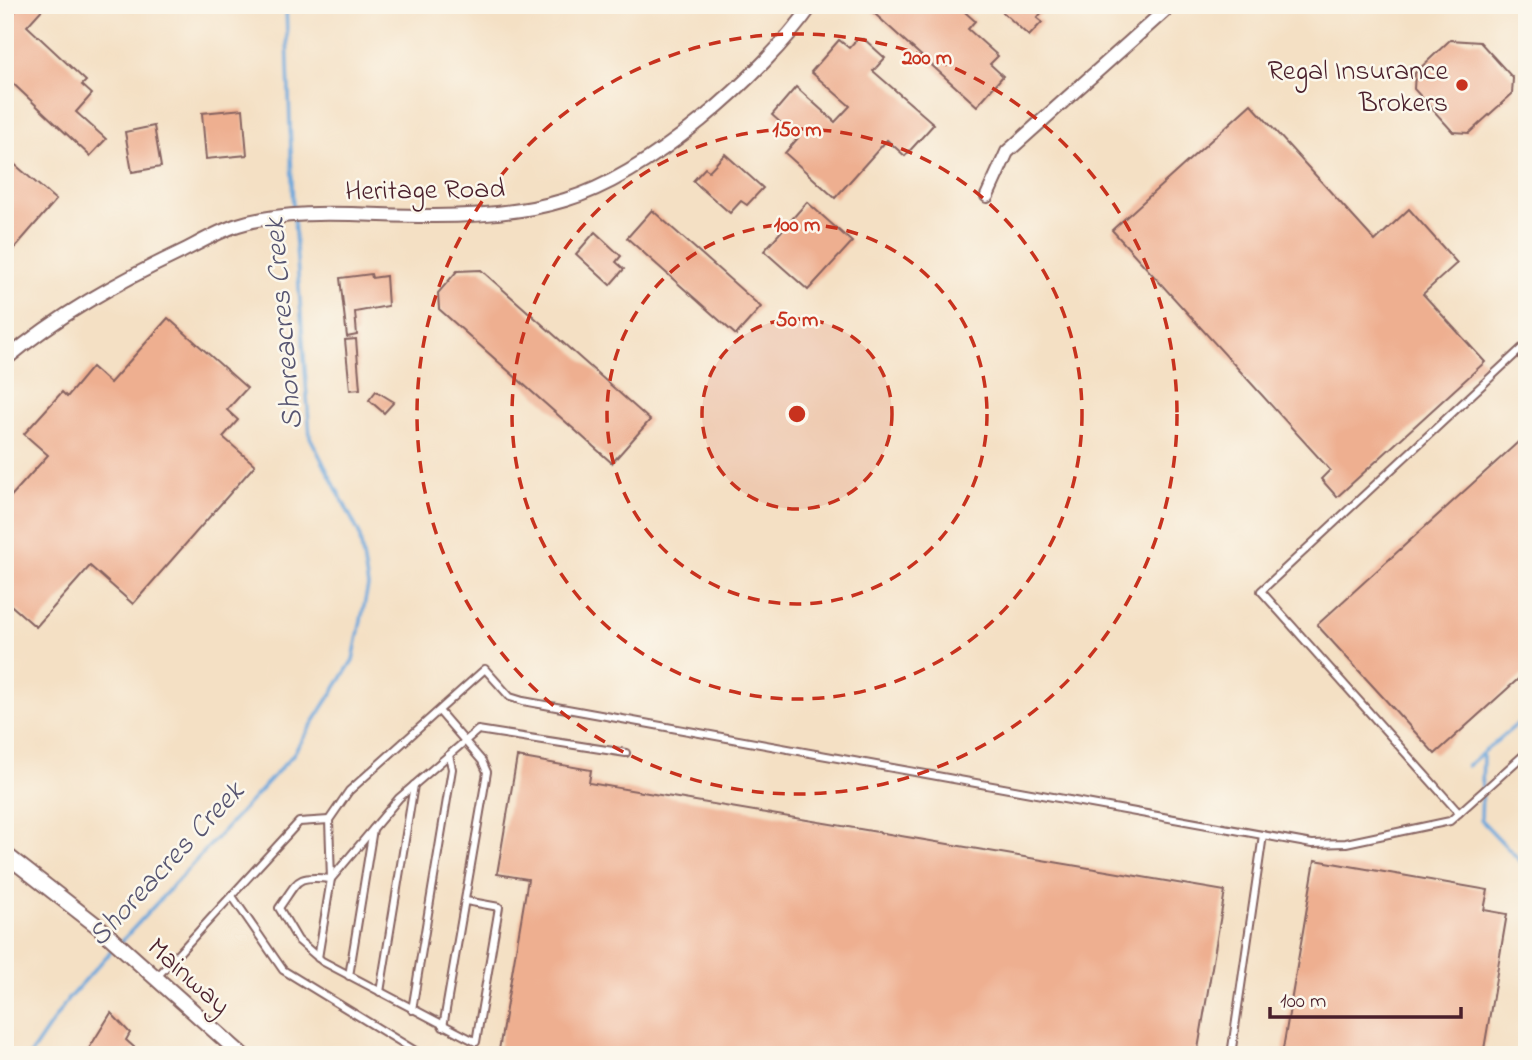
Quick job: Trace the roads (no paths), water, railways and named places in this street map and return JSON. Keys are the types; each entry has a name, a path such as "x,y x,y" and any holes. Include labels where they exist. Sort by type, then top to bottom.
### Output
{"street":[{"name":"Heritage Road","path":"5,360 73,310 125,279 238,225 272,218 340,214 480,215 532,209 580,194 648,159 691,127 792,34 812,5"},
{"path":"987,196 1007,152 1171,5"},
{"name":"Mainway","path":"5,854 100,928 242,1055"}],"lane":[{"path":"1459,813 1261,591 1522,348 1527,352"},
{"path":"318,958 331,879 329,820 349,791 485,669 510,697 523,701 1312,844 1346,843 1450,821 1527,752"},
{"path":"439,711 482,761 487,772 443,1027"},
{"path":"331,879 414,785 478,730 626,753"},
{"path":"412,1010 452,769 449,755"},
{"path":"380,992 414,785"},
{"path":"157,977 299,822 329,820"},
{"path":"349,976 373,829"},
{"path":"1231,1055 1263,835"},
{"path":"331,879 306,876 300,879 279,908 298,940 318,958 349,976 476,1042 499,907 466,901"},
{"path":"232,896 283,970 422,1055"}],"waterway":[{"name":"Shoreacres Creek","path":"286,5 293,212"},
{"name":"Shoreacres Creek","path":"121,942 292,756 353,660 368,586 359,533 310,437 294,219"},
{"path":"1467,766 1527,716"},
{"path":"1483,756 1481,820 1527,868"},
{"name":"Shoreacres Creek","path":"30,1055 68,999 115,947"}],"place":[{"name":"Regal Insurance Brokers","path":"1462,85"}]}
